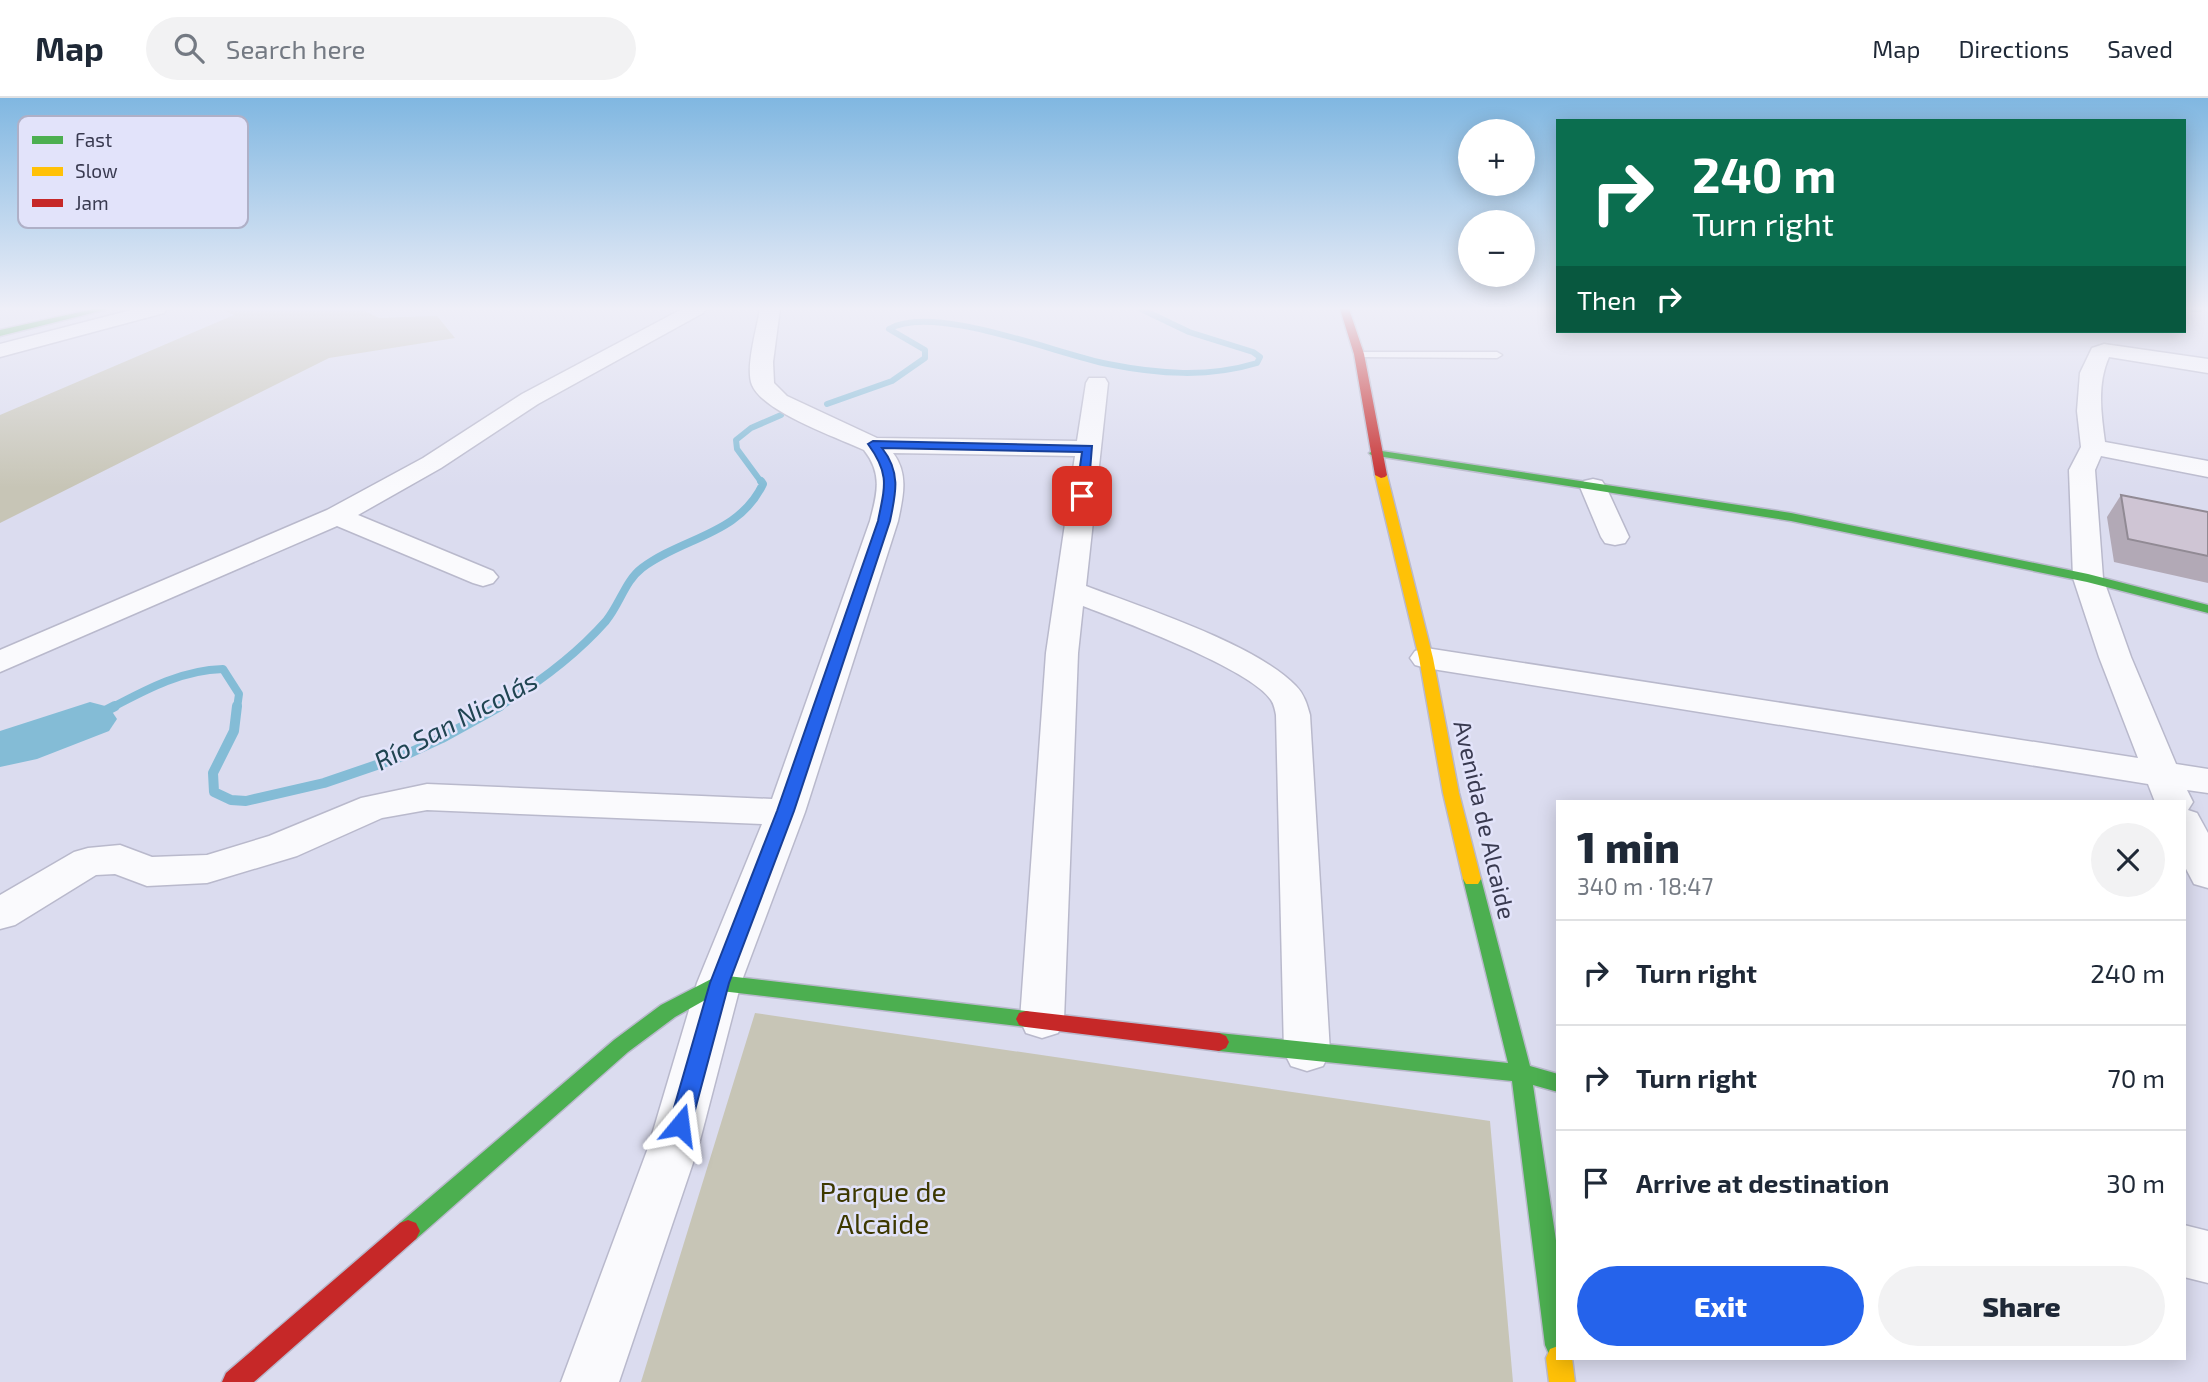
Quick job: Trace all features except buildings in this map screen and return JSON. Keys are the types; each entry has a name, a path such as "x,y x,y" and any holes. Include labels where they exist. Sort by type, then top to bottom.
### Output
{"main road":[{"name":"Avenida de Alcaide","path":"1361,369 1375,453 1426,658 1451,793 1521,1073 1556,1330"},
{"path":"1375,453 1791,517 2088,578 2208,608"},
{"path":"235,1382 621,1046 668,1012 719,983 1307,1052 1521,1073 1556,1082"},
{"path":"1559,1360 1562,1382"}],"street":[{"path":"0,662 337,516 432,463 530,399 585,369"},
{"path":"762,369 763,384 779,401 873,444 1088,449"},
{"path":"2093,369 2089,411 2093,447 2082,470 2088,578 2115,657 2168,788"},
{"path":"1042,1020 1062,653 1097,383"},
{"path":"590,1382 673,1148 719,983 786,811 884,521 892,484 887,461 873,444"},
{"path":"2093,447 2208,469"},
{"path":"1593,487 1615,537"},
{"path":"337,516 483,577"},
{"path":"1070,590 1235,661 1258,673 1286,695 1293,715 1307,1052"},
{"path":"1426,658 2168,788 2208,781"},
{"path":"0,914 88,862 120,859 148,872 207,869 283,846 374,807 427,797 786,811"},
{"path":"2186,826 2208,874"},
{"path":"2186,1252 2208,1257"}],"green space":[{"path":"108,369 307,369 0,523 0,415"},
{"name":"Parque de Alcaide","path":"755,1013 1490,1121 1513,1382 641,1382"}],"waterway":[{"name":"Río San Nicolás","path":"827,404 892,381 909,369"},
{"name":"Río San Nicolás","path":"1138,369 1183,373 1233,369"},
{"name":"Río San Nicolás","path":"762,483 737,449 736,440 751,428 781,415"},
{"name":"Río San Nicolás","path":"497,708 541,679 582,646 606,621 636,573 658,558 709,534 740,514 753,501 763,484 761,481"},
{"name":"Río San Nicolás","path":"115,706 179,677 223,669 239,694 237,708"},
{"name":"Río San Nicolás","path":"90,719 115,706"},
{"name":"Río San Nicolás","path":"111,708 115,706"},
{"name":"Río San Nicolás","path":"237,706 234,731 213,773 214,792 231,800 246,801 324,783 403,756 500,706"},
{"name":"Río San Nicolás","path":"0,749 17,746 90,719"}],"traffic: fast":[{"path":"1375,453 1791,517 2088,578 2208,609"},
{"path":"1472,879 1521,1073 1556,1330"},
{"path":"408,1231 621,1046 668,1011 719,983 1026,1019"},
{"path":"1219,1042 1521,1073 1556,1082"}],"traffic: slow":[{"path":"1381,475 1426,658 1451,793 1472,879"},
{"path":"1559,1360 1562,1382"}],"traffic: jam":[{"path":"1362,369 1381,475"},
{"path":"1026,1019 1219,1042"},
{"path":"235,1382 408,1231"}],"route":[{"path":"680,1125 719,983 786,811 884,521 892,484 887,461 873,444 1088,449 1082,496"}]}
